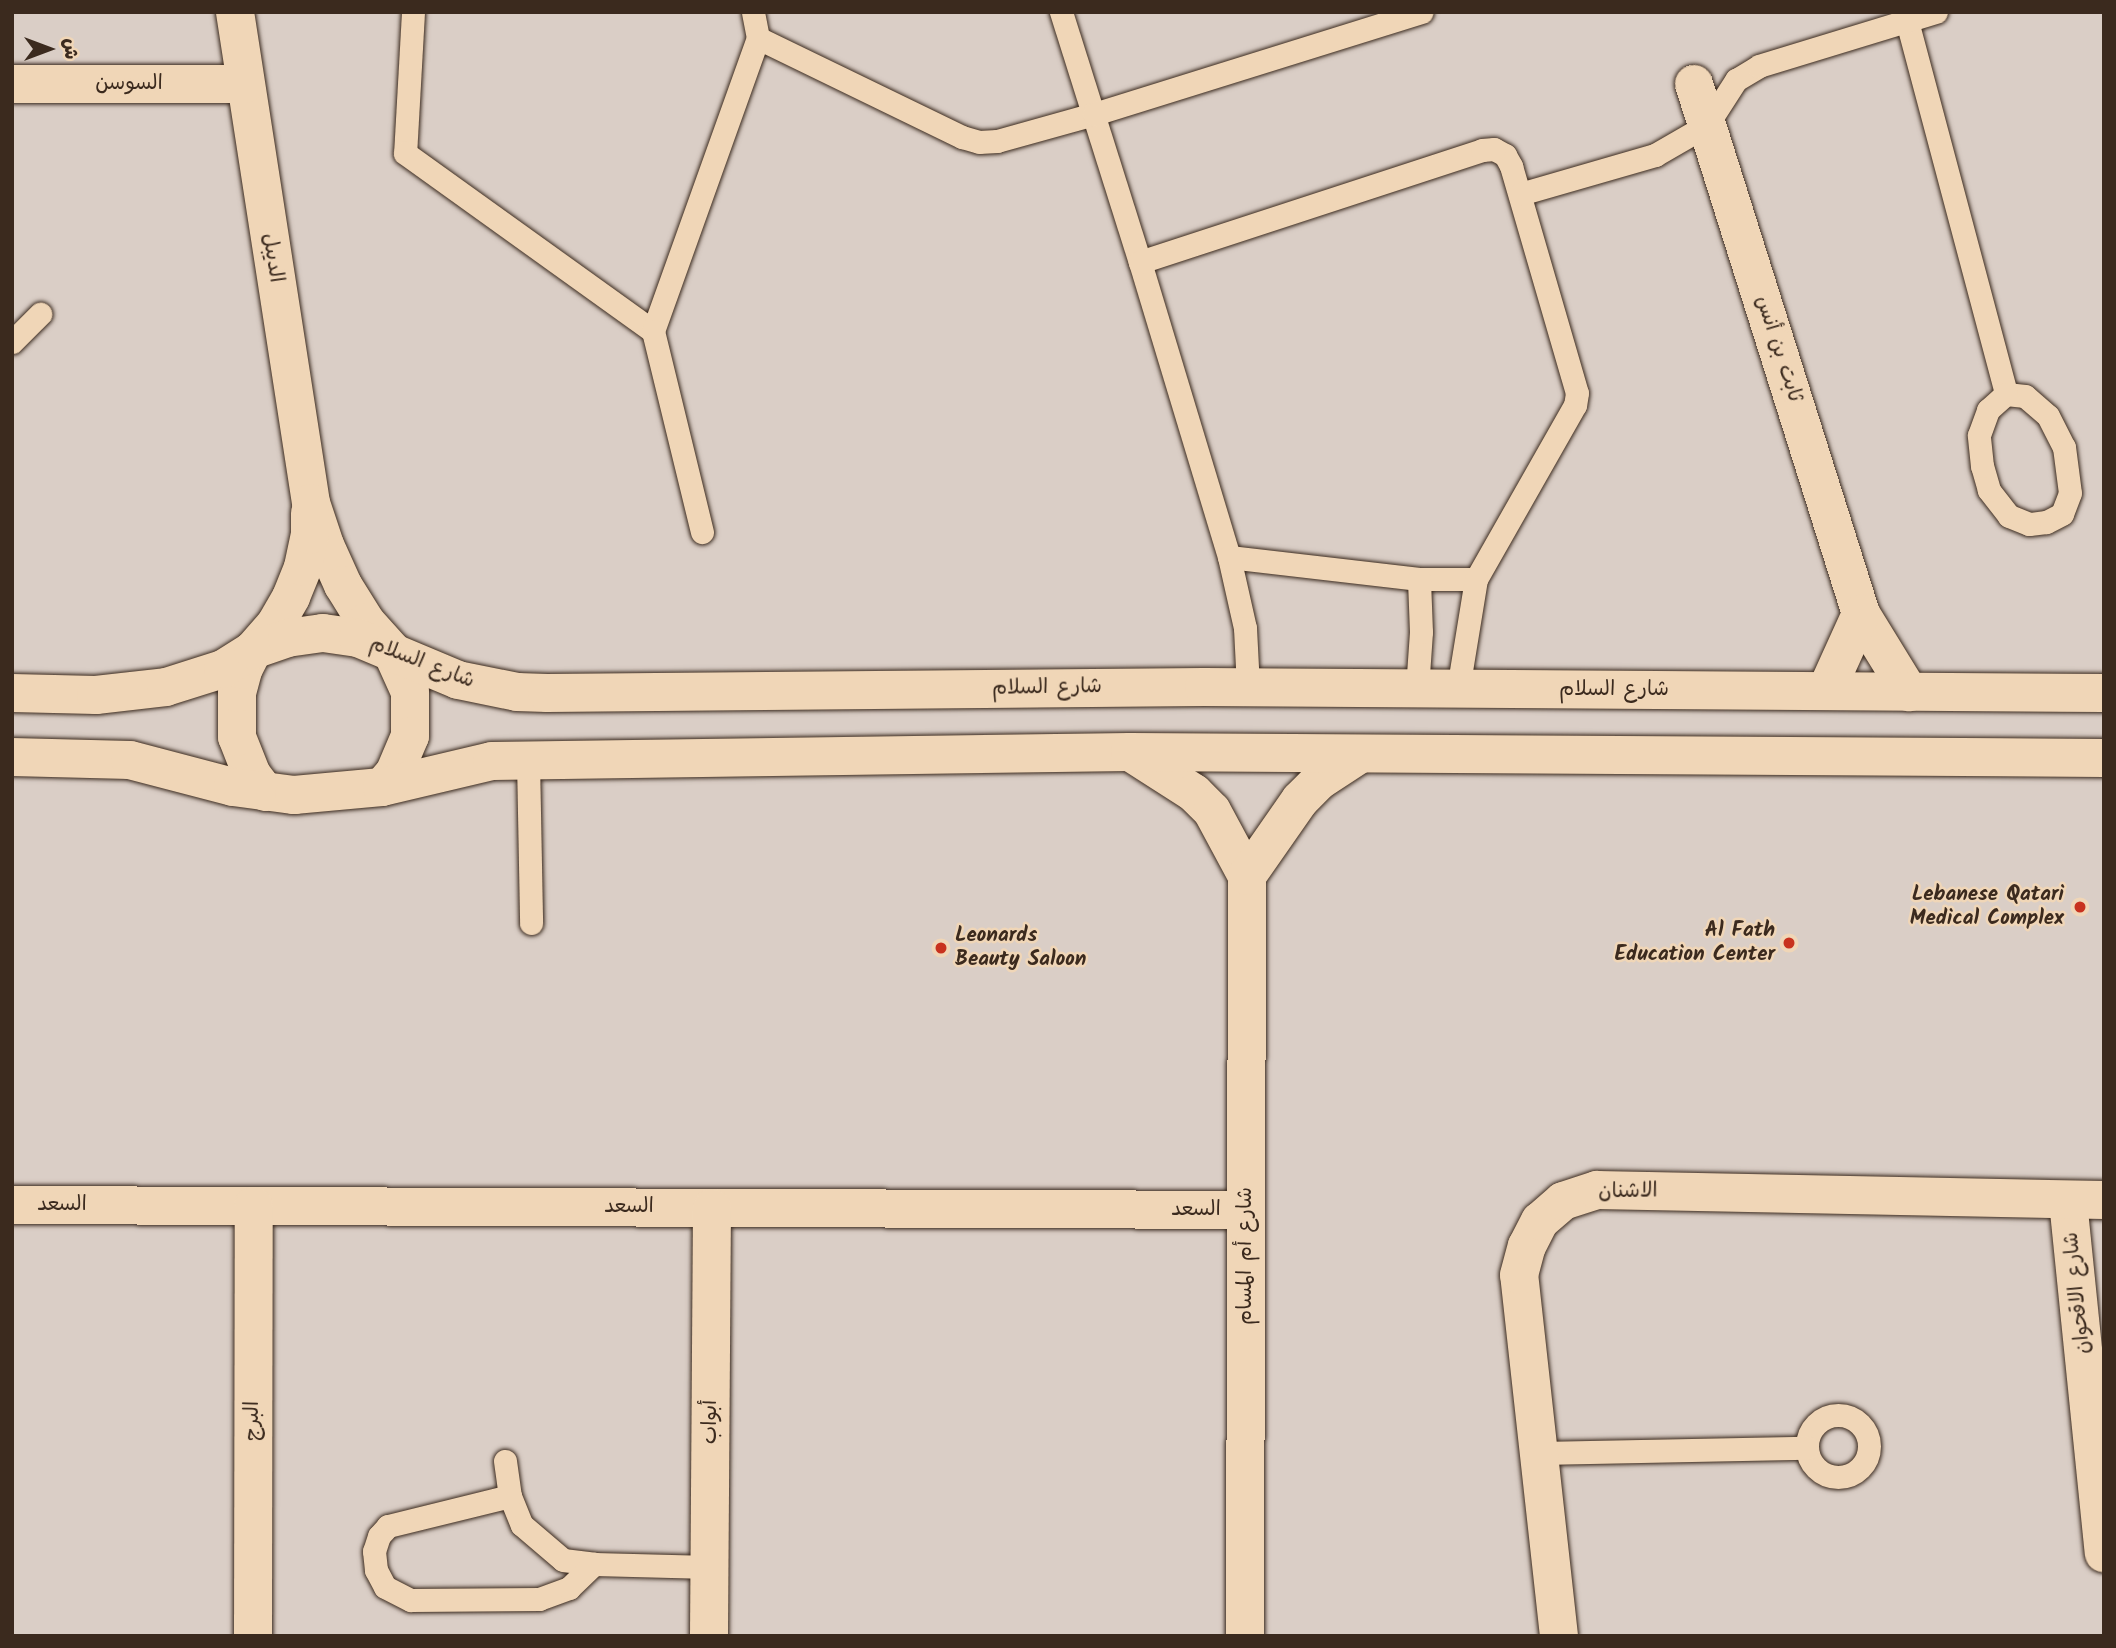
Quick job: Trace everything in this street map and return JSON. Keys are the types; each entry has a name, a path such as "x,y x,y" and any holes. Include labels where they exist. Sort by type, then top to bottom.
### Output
{"street":[{"name":"الديبل","path":"235,12 311,503 310,535 303,567 292,597 275,625 253,650 243,670 235,716 243,756 265,792"},
{"name":"السوسن","path":"12,84 245,84"},
{"name":"ثابت بن أنس","path":"1694,84 1861,614 1909,692"},
{"name":"الديبل","path":"311,503 343,585 366,622 391,650 406,681 412,716 404,755 382,787"},
{"path":"1826,691 1861,614"},
{"name":"شارع السلام","path":"12,693 96,695 166,687 223,669 253,650 287,638 323,633 358,638 391,650 424,668 458,680 497,689 537,693 1248,687 2104,693"},
{"path":"12,757 130,760 265,792 324,794 382,787 492,761 528,760 1130,752 2104,758"},
{"name":"شارع أم المسام","path":"1130,752 1194,793 1212,811 1247,876 1245,1636"},
{"path":"1247,876 1300,800 1320,781 1360,754"},
{"name":"الاشنان","path":"1559,1636 1519,1275 1527,1246 1540,1221 1563,1200 1597,1190 2086,1200"},
{"name":"شارع الاقحوان","path":"2086,1200 2104,1553"},
{"name":"السعد","path":"12,1205 1246,1210"},
{"name":"البرج","path":"253,1636 254,1206"},
{"name":"أبواب","path":"709,1636 712,1208"}],"lane":[{"path":"413,12 405,153 653,331"},
{"path":"702,532 653,331 758,38 753,12"},
{"path":"1061,12 1230,557 1245,628 1248,687"},
{"path":"758,38 962,137 979,142 997,141 1094,114 1422,12"},
{"path":"1520,194 1655,155 1707,125 1736,80 1759,66 1936,12"},
{"path":"1907,21 2006,394"},
{"path":"1140,262 1482,150 1494,149 1505,155 1520,194 1577,393 1575,405 1476,579 1458,689"},
{"path":"12,342 40,314"},
{"path":"2006,394 2025,396 2048,416 2064,447 2070,493 2062,514 2046,522 2029,524 2009,516 1989,490 1982,466 1979,435 1988,410 2006,394"},
{"path":"1230,557 1419,579 1476,579"},
{"path":"1417,689 1421,632 1419,579"},
{"path":"528,760 531,923"},
{"path":"1538,1452 1807,1448"},
{"path":"505,1461 510,1496 522,1525 563,1560 594,1564 710,1567"},
{"path":"510,1496 388,1526 379,1535 374,1551 376,1570 385,1587 411,1601 539,1599 569,1588 594,1564"}],"place":[{"name":"Lebanese Qatari Medical Complex","path":"2080,907"},
{"name":"Al Fath Education Center","path":"1789,943"},
{"name":"Leonards Beauty Saloon","path":"941,948"}]}
